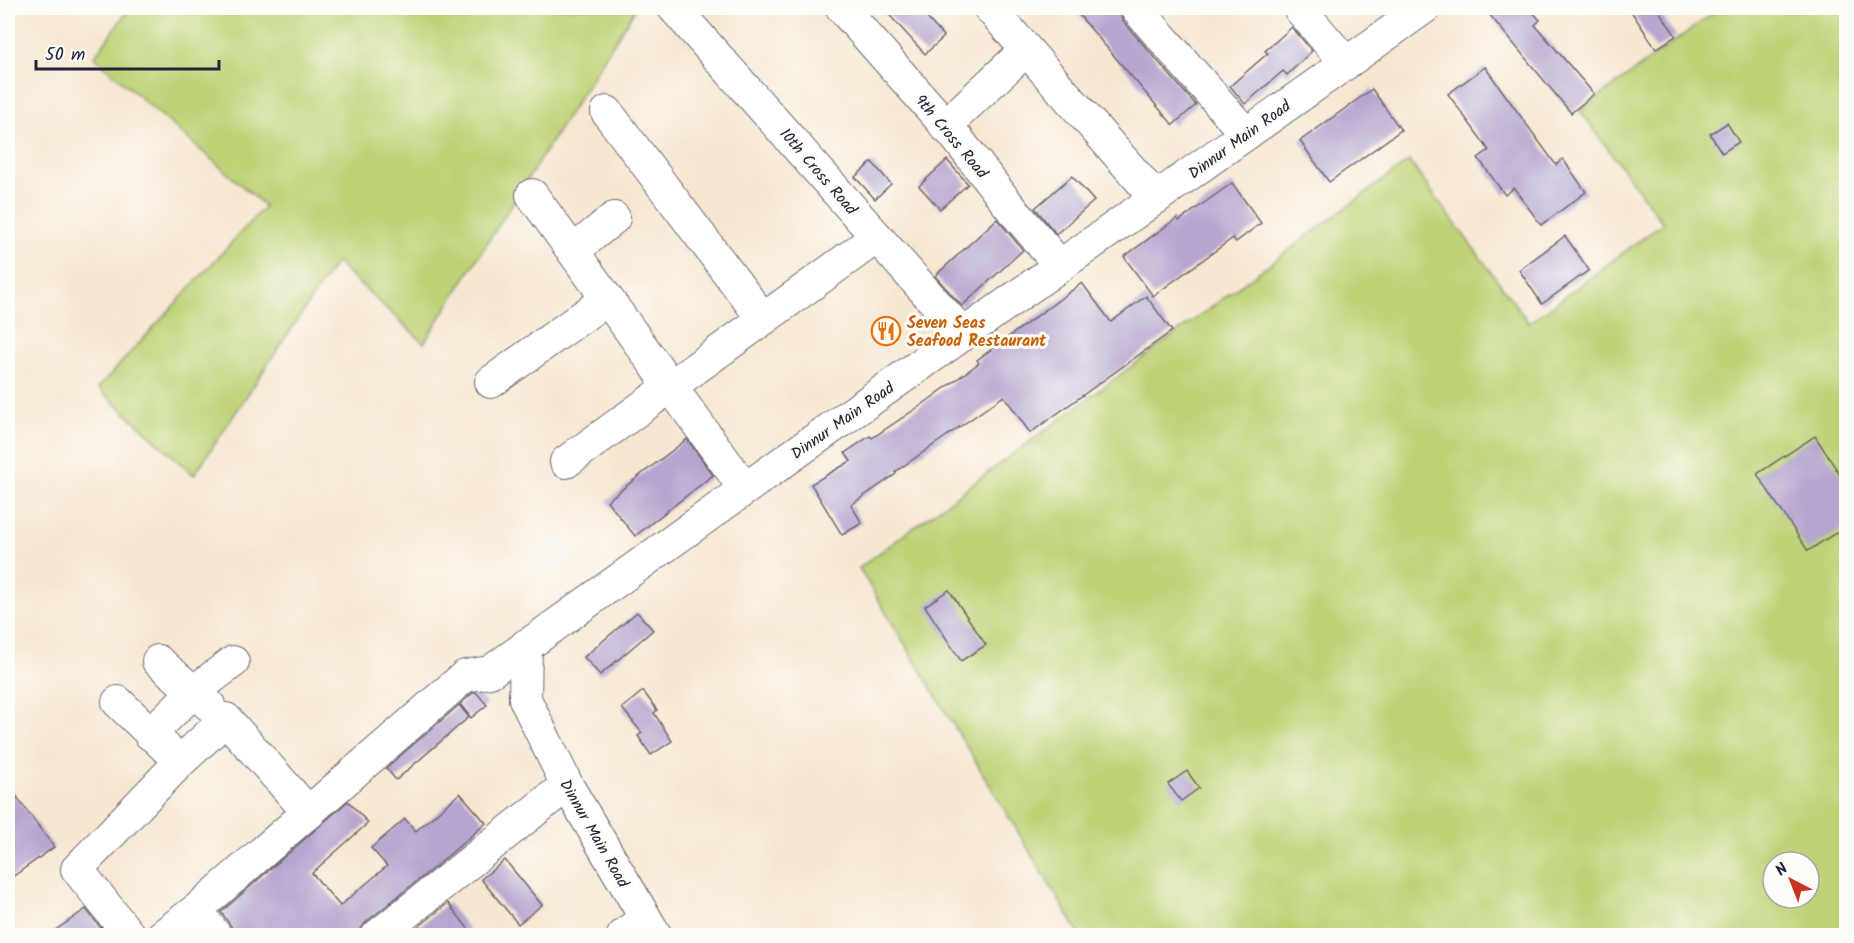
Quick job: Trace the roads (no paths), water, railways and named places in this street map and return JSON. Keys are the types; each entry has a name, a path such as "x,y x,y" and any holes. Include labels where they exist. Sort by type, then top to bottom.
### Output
{"street":[{"name":"10th Cross Road","path":"674,8 963,334"},
{"name":"9th Cross Road","path":"842,8 945,126 1060,266"},
{"path":"990,8 1156,198"},
{"path":"1136,8 1246,134"},
{"path":"1299,8 1346,63"},
{"name":"Dinnur Main Road","path":"641,930 525,699 526,645 1424,8"},
{"path":"945,126 1026,50"},
{"path":"608,112 763,319"},
{"path":"532,195 745,489"},
{"path":"573,251 614,218"},
{"path":"566,462 877,237"},
{"path":"490,382 607,299"},
{"path":"162,936 196,910 465,676 490,672 526,645"},
{"path":"158,661 226,719 309,813"},
{"path":"150,734 193,692 233,662"},
{"path":"118,702 181,761"},
{"path":"130,936 77,869 181,761 226,719"},
{"path":"376,936 567,785"},
{"path":"196,910 216,936"}],"place":[{"name":"Seven Seas Seafood Restaurant","path":"886,331"}]}
